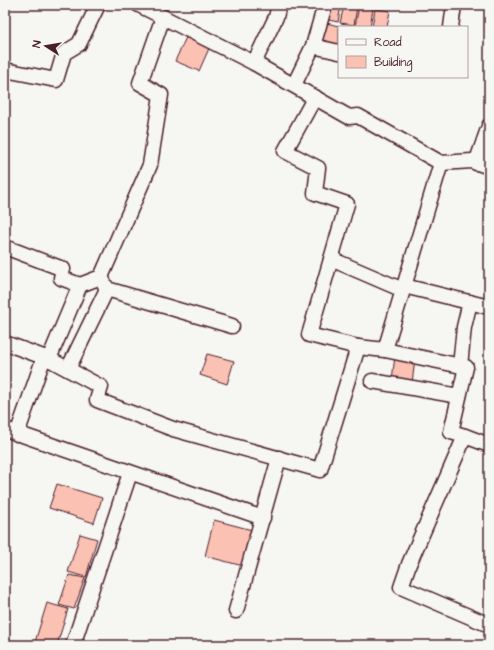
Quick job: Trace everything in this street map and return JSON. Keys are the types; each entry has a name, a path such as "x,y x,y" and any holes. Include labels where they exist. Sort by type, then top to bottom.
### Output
{"street":[{"path":"5,70 56,80 64,53 79,44 98,5"},
{"path":"138,5 254,63 349,117 358,116 441,163 472,161 483,165 489,126"},
{"path":"254,63 276,17 279,5"},
{"path":"294,85 313,46 325,5"},
{"path":"451,26 454,5"},
{"path":"68,369 104,283 150,165 162,95 140,83 163,17"},
{"path":"313,46 338,52"},
{"path":"315,97 285,151 318,168 316,193 347,204 309,335 358,347 385,350 466,367 451,432 489,445"},
{"path":"385,350 441,163"},
{"path":"5,247 63,269 61,278 80,285 104,283 232,326"},
{"path":"331,258 403,288 489,307"},
{"path":"80,285 47,358 11,431 263,518"},
{"path":"460,366 464,327 470,302"},
{"path":"5,343 47,358 101,387 97,400 173,429 320,470 358,347"},
{"path":"372,381 459,396"},
{"path":"465,436 409,564 401,587 489,625"},
{"path":"236,611 280,458"},
{"path":"73,645 130,473"}],"building":[{"path":"327,5 341,5 338,22 324,19"},
{"path":"344,5 357,7 354,25 340,23"},
{"path":"359,6 373,8 370,26 355,26"},
{"path":"375,9 390,11 387,26 372,26"},
{"path":"323,22 338,26 338,46 322,42"},
{"path":"188,33 211,44 199,71 175,61"},
{"path":"207,354 234,361 227,384 200,375"},
{"path":"395,356 415,360 412,383 392,380"},
{"path":"57,484 102,498 94,523 49,508"},
{"path":"214,520 252,530 243,566 205,556"},
{"path":"80,534 97,539 86,577 68,572"},
{"path":"69,575 85,578 74,609 59,605"},
{"path":"47,603 68,609 57,645 34,645"}]}
